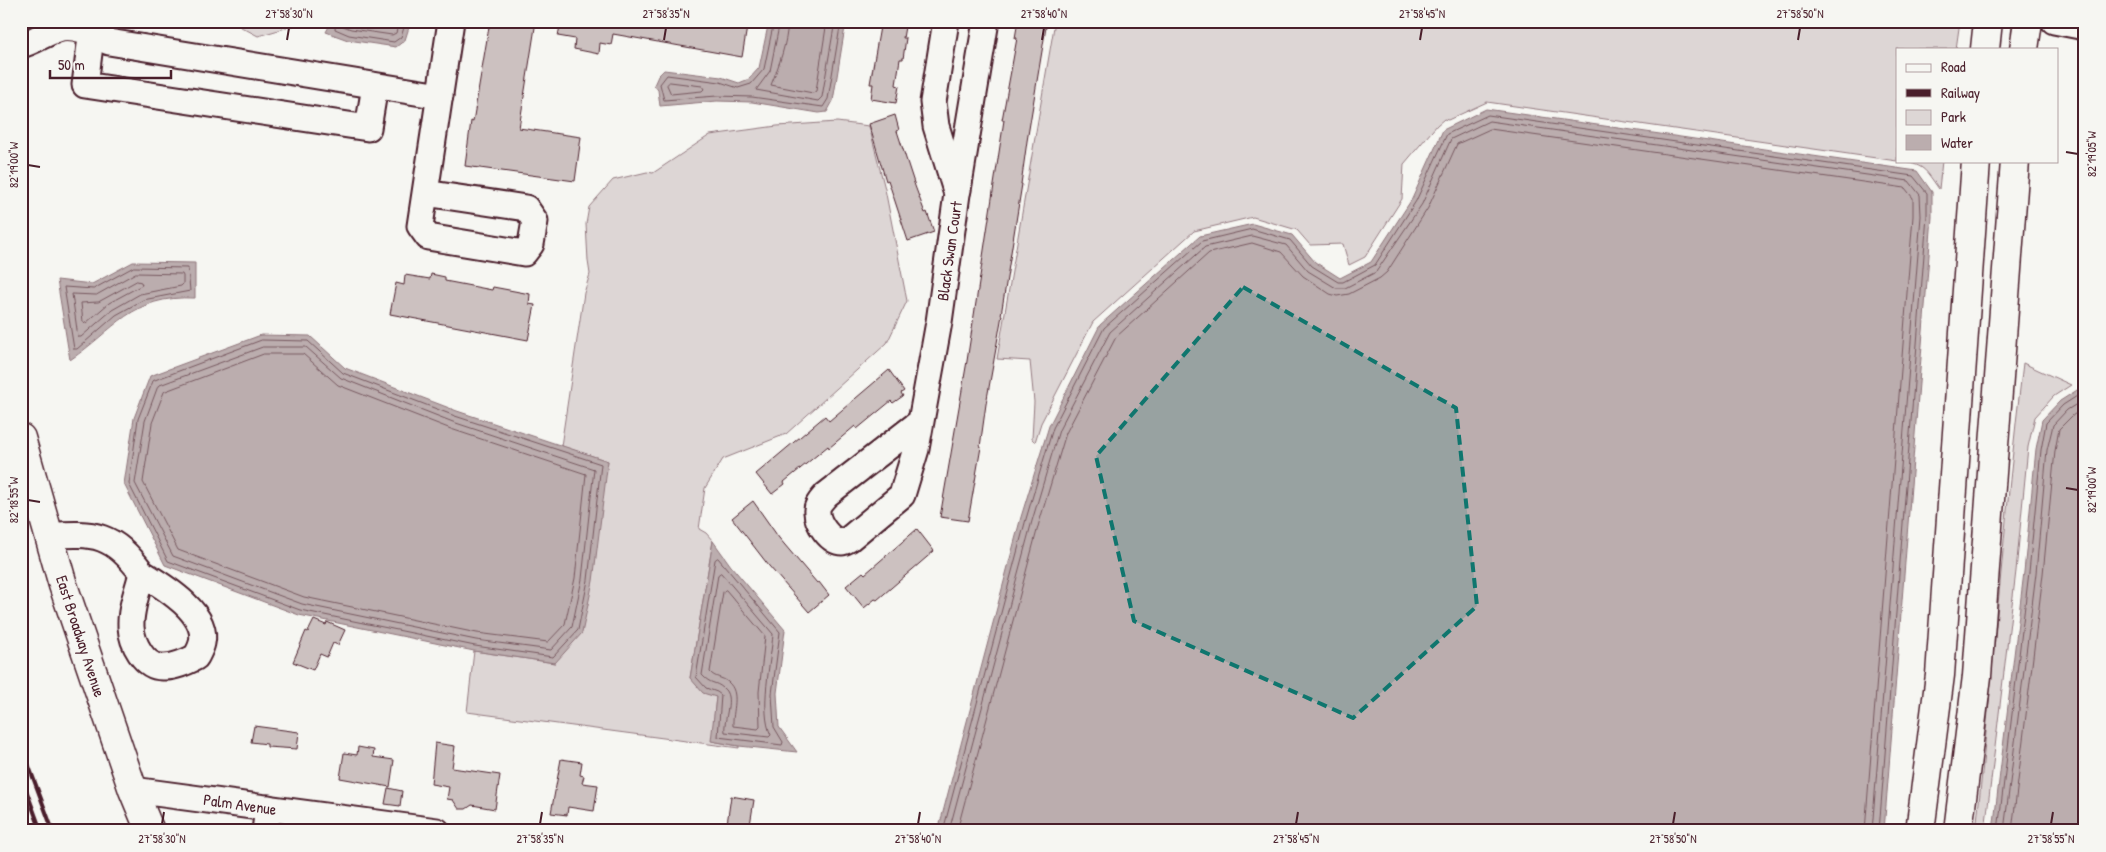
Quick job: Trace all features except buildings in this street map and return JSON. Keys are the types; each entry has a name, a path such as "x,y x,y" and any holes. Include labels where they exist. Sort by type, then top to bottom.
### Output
{"main road":[{"path":"1985,48 1988,21"},
{"path":"2024,48 2028,21"},
{"path":"1920,831 1940,674 1976,162"},
{"path":"1958,831 1977,676 2015,162"},
{"name":"East Broadway Avenue","path":"21,438 63,585 133,790 150,831"}],"street":[{"path":"21,37 38,21"},
{"path":"425,192 451,21"},
{"name":"Black Swan Court","path":"920,422 826,494 816,512 820,524 834,540 841,542 849,539 902,495 914,458 939,322 957,194 936,126 933,102 946,21"},
{"path":"957,194 986,21"},
{"path":"2054,21 2085,27"},
{"path":"21,45 32,42 60,28 93,28 109,42 440,96"},
{"path":"93,28 86,85 368,128 375,86"},
{"path":"49,536 83,533 103,538 129,556 142,573"},
{"name":"Palm Avenue","path":"133,790 267,819 437,831"}],"highlighted area":[{"path":"1243,287 1456,408 1477,606 1353,718 1134,621 1096,456"}],"green space":[{"path":"230,21 310,21 258,36"},
{"path":"1055,21 1960,21 1956,48 1896,48 1896,161 1487,102 1448,120 1444,119 1437,125 1404,164 1402,199 1365,257 1349,265 1343,244 1310,245 1297,230 1253,217 1194,231 1093,322 1041,423 1035,442 1032,439 1034,402 1030,361 997,359"},
{"path":"837,122 869,126 885,189 907,301 887,343 786,434 723,459 705,488 699,529 706,533 713,541 690,678 716,696 712,741 739,746 739,748 467,712 474,651 555,663 608,461 561,446 584,293 590,274 586,224 589,207 613,180 647,172 653,173 710,135 777,126"},
{"path":"1903,162 1942,162 1939,189 1923,169 1914,164"},
{"path":"2023,363 2071,385 2054,396 2035,417 2028,447 2016,571 1985,831 1976,831 2010,480"}],"water":[{"path":"332,21 411,21 405,40 396,47 348,40 326,32"},
{"path":"769,21 846,21 833,101 827,112 819,113 752,102 717,101 660,106 658,90 654,85 658,76 664,70 721,77 739,83 749,79 759,68"},
{"path":"1486,109 1917,171 1932,192 1932,217 1884,831 938,831 1021,517 1049,426 1100,325 1200,236 1253,224 1292,235 1315,262 1340,278 1371,262 1412,199 1443,130"},
{"path":"133,262 195,263 195,298 155,302 139,308 70,360 57,280 92,284"},
{"path":"261,335 310,336 345,368 457,411 608,461 593,581 582,633 555,663 474,651 299,615 165,565 124,484 134,418 150,376"},
{"path":"2085,385 2085,831 1993,831 2024,572 2036,449 2042,420 2060,401"},
{"path":"713,541 731,566 785,630 777,693 779,727 797,752 711,741 716,697 703,693 690,678"}],"railway":[{"path":"21,745 53,831"},
{"path":"21,776 41,831"}]}
